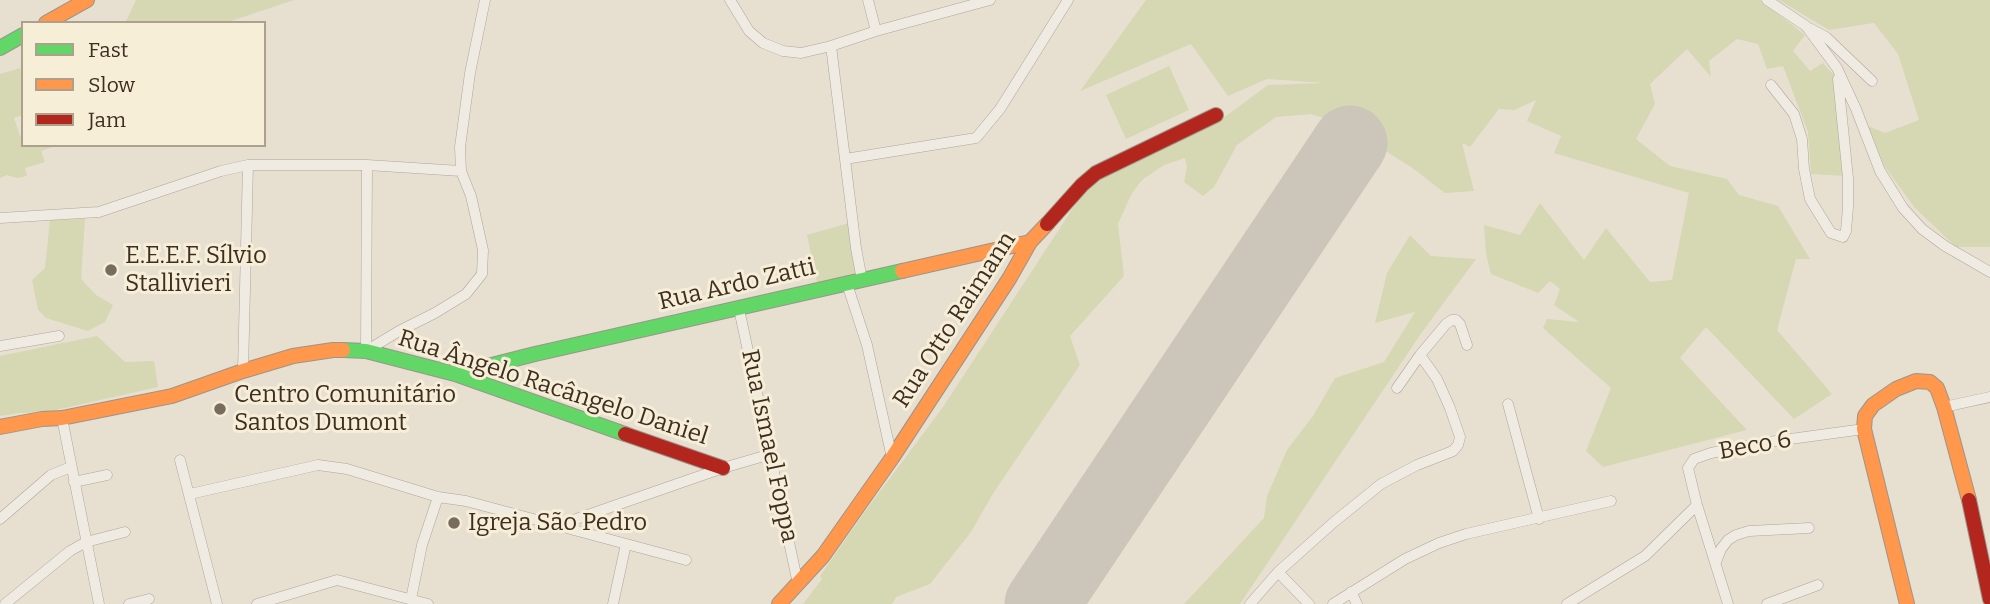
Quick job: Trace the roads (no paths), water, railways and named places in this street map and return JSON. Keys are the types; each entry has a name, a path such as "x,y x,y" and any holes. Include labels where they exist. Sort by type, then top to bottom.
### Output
{"street":[{"path":"50,21 87,0"},
{"path":"366,351 466,294 482,274 483,250 471,196 461,171 460,147 470,73 485,0"},
{"path":"730,0 748,31 763,43 783,51 801,53 990,0"},
{"path":"868,0 876,31"},
{"path":"845,159 976,138 999,109 1068,0"},
{"path":"1767,0 1826,37 1872,81"},
{"path":"1806,26 1837,68 1880,171 1903,208 1922,229 1945,247 1990,272"},
{"path":"0,48 21,36"},
{"path":"831,46 845,159 854,282 892,458"},
{"path":"1771,85 1794,114 1802,139 1810,199 1831,233 1843,237 1846,231 1848,178 1837,68"},
{"name":"Rua Otto Raimann","path":"779,604 823,556 892,458 1030,243 1096,173 1216,115"},
{"path":"0,218 99,212 248,165 367,165 461,171"},
{"path":"243,371 248,165"},
{"path":"366,351 367,165"},
{"name":"Rua Ardo Zatti","path":"454,374 1030,243"},
{"name":"Rua Ismael Foppa","path":"739,309 798,583"},
{"path":"1397,388 1435,334 1452,320 1460,324 1467,345"},
{"path":"0,346 59,336"},
{"name":"Rua Ângelo Racângelo Daniel","path":"0,427 62,418 172,396 293,356 333,350 366,351 454,374 723,468"},
{"path":"1250,604 1278,572 1381,484 1417,465 1453,451 1458,445 1460,437 1437,379 1420,355"},
{"path":"1907,604 1864,429 1865,416 1873,405 1896,389 1916,381 1930,382 1937,388 1944,407 1975,524 1990,599"},
{"path":"1944,407 1990,397"},
{"path":"1508,404 1539,519"},
{"path":"62,418 99,604"},
{"name":"Beco 6","path":"1728,604 1688,468 1694,459 1761,443 1864,429"},
{"path":"558,525 771,454"},
{"path":"180,460 217,604"},
{"path":"190,494 318,464 347,469 438,496 466,501 686,560"},
{"path":"0,519 51,475 71,467"},
{"path":"74,482 107,475"},
{"path":"411,600 422,545 438,496"},
{"path":"1333,604 1405,559 1439,543 1466,534 1611,501"},
{"path":"1567,604 1645,556 1697,505"},
{"path":"1716,563 1721,549 1736,535 1749,531 1809,527"},
{"path":"5,604 70,551 86,542 125,532"},
{"path":"613,604 626,544"},
{"path":"1278,572 1309,604"},
{"path":"257,604 337,580 428,604"},
{"path":"1767,604 1818,585"},
{"path":"1351,592 1357,604"},
{"path":"129,604 149,599"}],"place":[{"name":"E.E.E.F. Sílvio Stallivieri","path":"111,270"},
{"name":"Centro Comunitário Santos Dumont","path":"220,409"},
{"name":"Igreja São Pedro","path":"454,523"}]}
